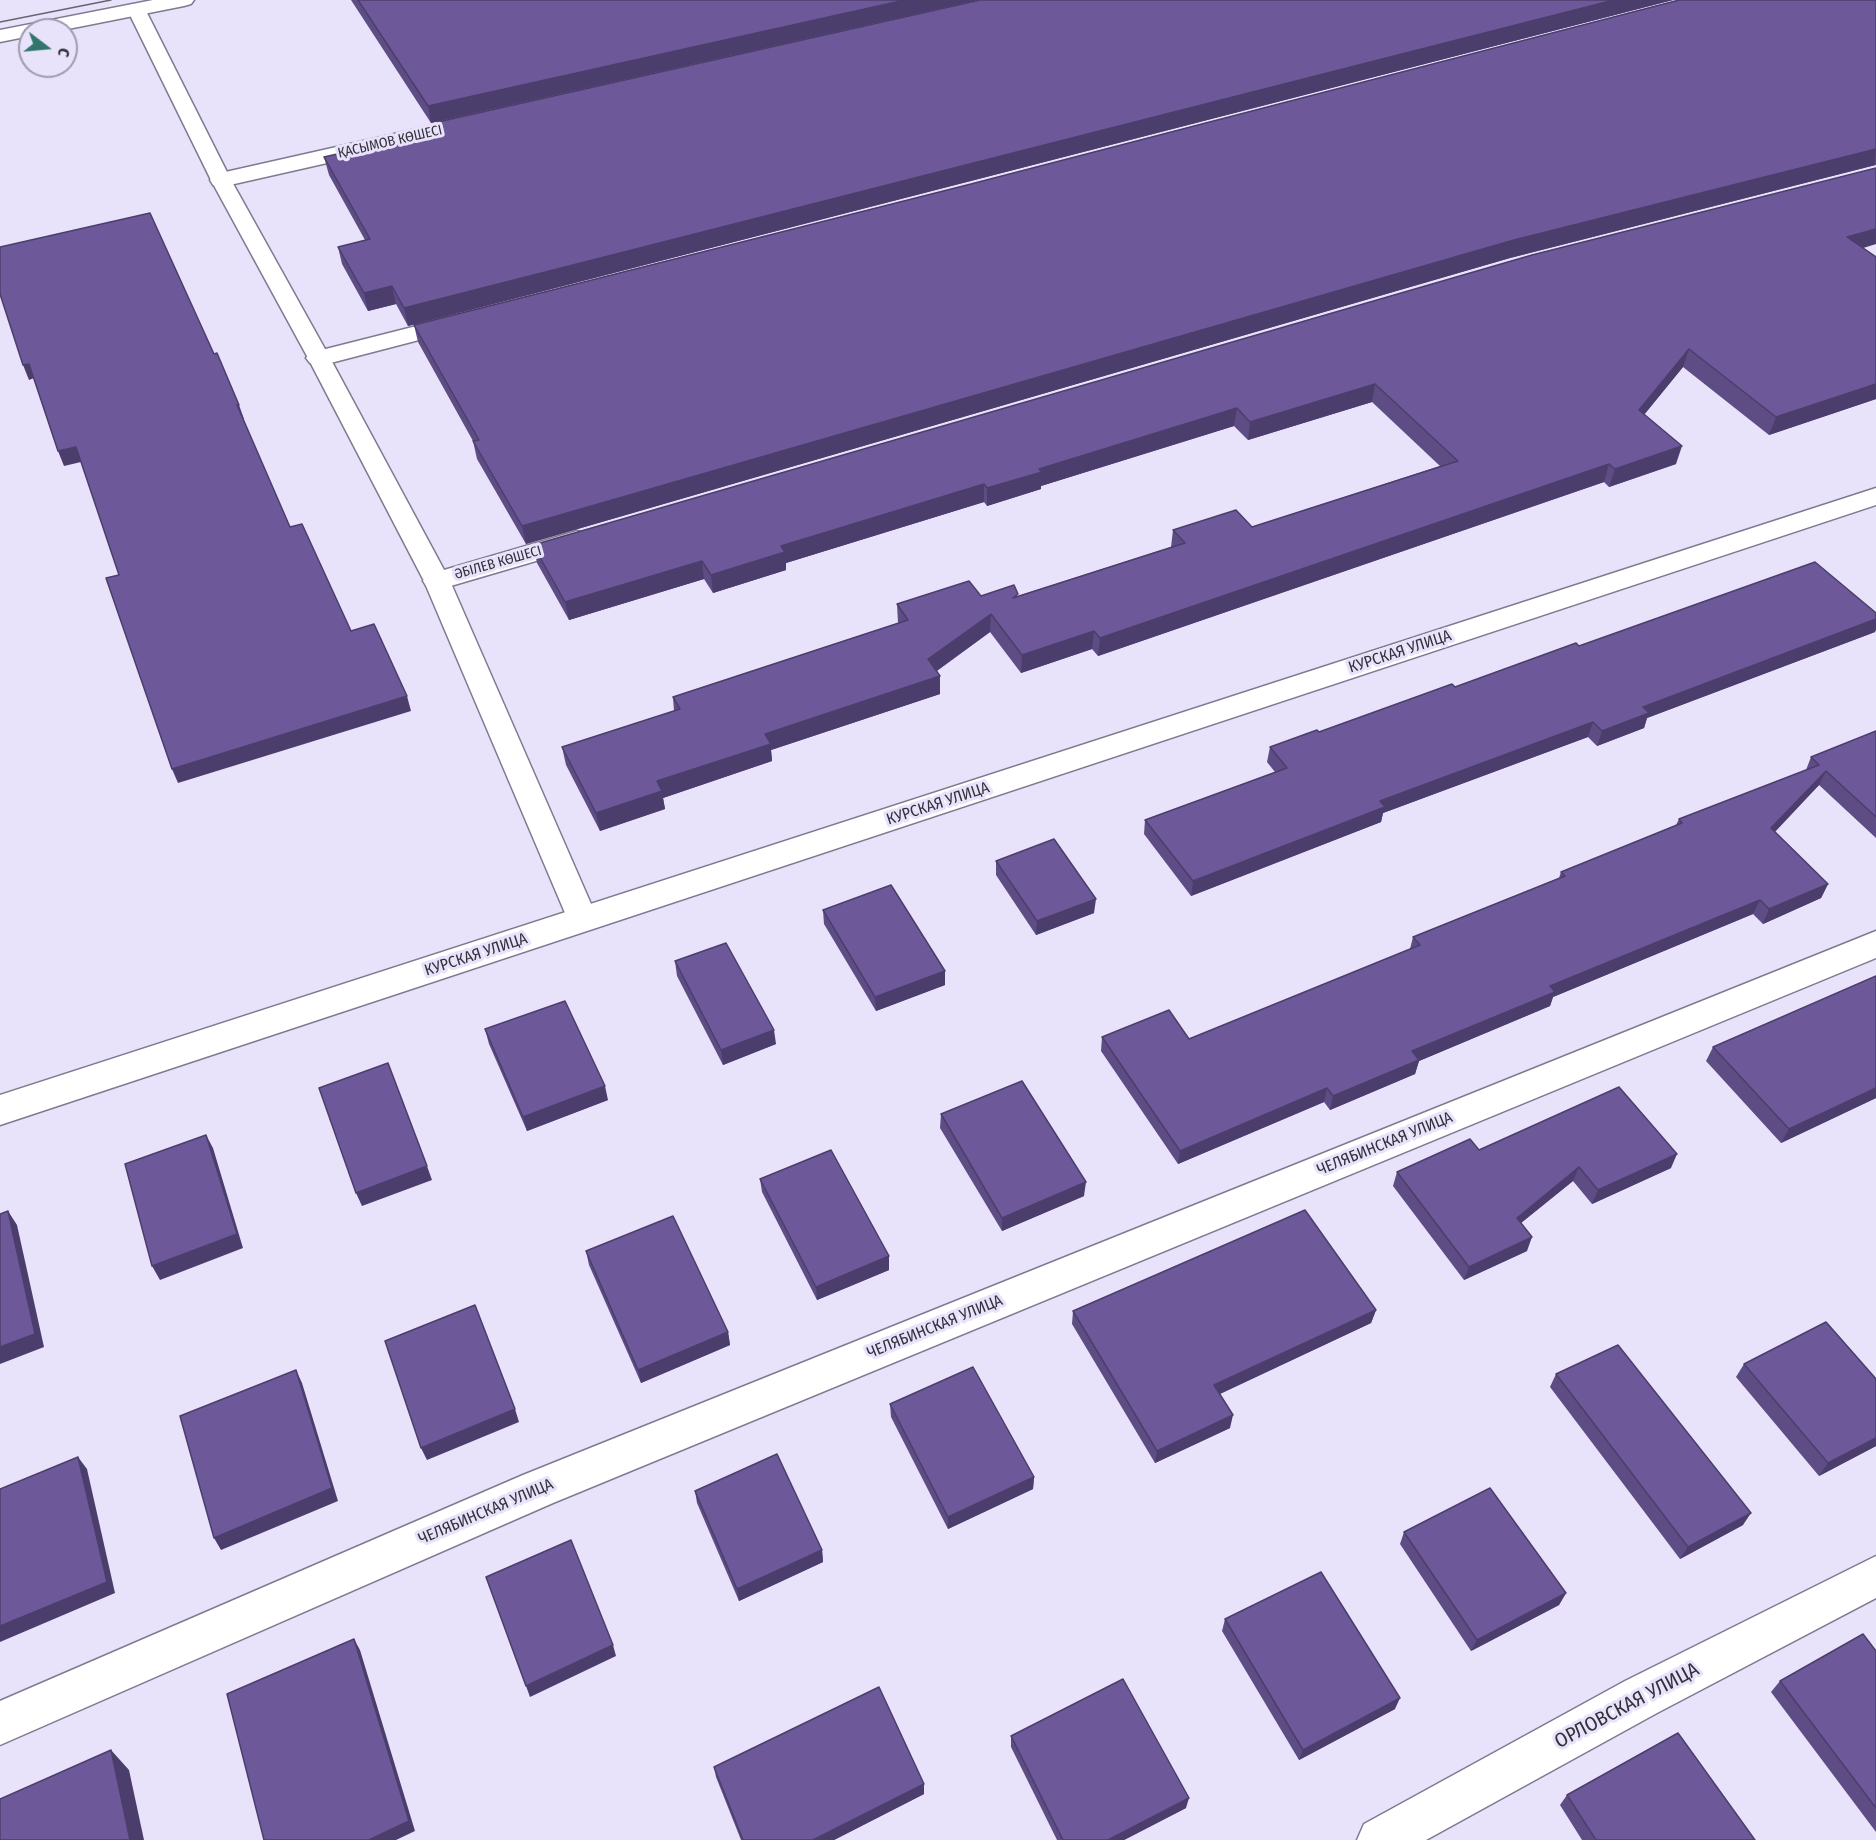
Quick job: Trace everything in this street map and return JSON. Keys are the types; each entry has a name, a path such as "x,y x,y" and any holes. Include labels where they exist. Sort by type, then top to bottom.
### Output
{"street":[{"path":"78,21 184,0"},
{"path":"0,36 18,33"},
{"name":"ҚАСЫМОВ КӨШЕСІ","path":"221,180 501,117"},
{"path":"319,358 480,317"},
{"name":"КУРСКАЯ УЛИЦА","path":"0,1110 1876,496"},
{"name":"ӘБІЛЕВ КӨШЕСІ","path":"437,581 598,534"},
{"name":"ЧЕЛЯБИНСКАЯ УЛИЦА","path":"0,1723 538,1489 1876,944"},
{"name":"ОРЛОВСКАЯ УЛИЦА","path":"1380,1840 1641,1697 1876,1576"}],"lane":[{"path":"136,9 221,180 319,358 437,581 583,920"}],"building":[{"path":"358,0 905,0 428,106"},
{"path":"980,0 1614,0 404,308 392,286 364,293 338,247 370,239 324,157 443,130 438,122"},
{"path":"1679,0 1876,0 1876,149 1514,240 522,526 473,441 479,440 414,325 971,184"},
{"path":"1876,168 1876,229 1847,237 1876,257 1876,384 1776,417 1689,349 1639,410 1682,446 1615,469 1609,464 1100,638 1094,631 1022,655 991,614 928,659 940,676 765,734 771,744 657,781 662,791 596,813 562,747 680,709 673,697 908,620 897,604 969,581 981,596 1014,585 1018,594 1013,598 1185,543 1173,530 1236,510 1252,527 1458,461 1375,384 1250,422 1237,408 1039,469 1042,472 987,488 984,484 781,546 785,552 711,575 702,561 565,602 533,545 1532,255"},
{"path":"150,213 214,354 217,353 290,527 302,524 351,631 374,624 407,696 172,769 106,578 119,575 76,447 58,451 29,364 23,365 0,294 0,247"},
{"path":"1815,562 1876,613 1876,619 1643,707 1649,713 1602,731 1593,722 1380,801 1385,807 1193,881 1145,820 1287,768 1270,747 1317,730 1319,732 1452,684 1455,687 1576,643 1579,646"},
{"path":"1876,731 1876,817 1826,771 1771,828 1828,884 1769,909 1760,900 1550,986 1555,992 1412,1051 1419,1060 1333,1096 1327,1088 1180,1151 1102,1037 1169,1010 1189,1039 1420,945 1413,937 1565,876 1561,872 1682,823 1679,819 1819,765 1811,757"},
{"path":"1054,839 1096,899 1037,921 996,861"},
{"path":"891,885 945,971 875,997 823,910"},
{"path":"726,943 774,1030 721,1050 675,961"},
{"path":"1876,976 1876,1088 1789,1129 1713,1047"},
{"path":"565,1001 605,1086 523,1117 485,1029"},
{"path":"388,1063 427,1166 356,1193 319,1088"},
{"path":"1022,1081 1086,1182 1002,1218 941,1114"},
{"path":"1619,1087 1677,1154 1598,1190 1579,1167 1517,1218 1532,1237 1469,1267 1397,1172 1470,1139 1479,1150"},
{"path":"206,1135 237,1234 152,1266 125,1164"},
{"path":"831,1150 889,1256 816,1287 760,1179"},
{"path":"1305,1210 1376,1310 1214,1385 1233,1415 1157,1451 1073,1311"},
{"path":"8,1211 35,1334 0,1347 0,1214"},
{"path":"673,1216 728,1332 638,1370 586,1251"},
{"path":"475,1305 515,1409 421,1448 385,1341"},
{"path":"1826,1322 1876,1379 1876,1438 1828,1463 1744,1364"},
{"path":"1618,1345 1751,1513 1688,1547 1556,1374"},
{"path":"973,1367 1034,1477 948,1517 890,1404"},
{"path":"296,1370 332,1488 214,1538 180,1416"},
{"path":"777,1454 822,1550 737,1589 695,1491"},
{"path":"78,1457 107,1582 0,1626 0,1489"},
{"path":"1490,1488 1566,1593 1477,1640 1404,1532"},
{"path":"571,1540 613,1645 526,1686 486,1577"},
{"path":"1321,1572 1400,1698 1303,1750 1225,1619"},
{"path":"1863,1634 1876,1651 1876,1808 1780,1681"},
{"path":"354,1639 409,1821 369,1840 264,1840 227,1694"},
{"path":"1123,1679 1189,1798 1108,1840 1063,1840 1011,1736"},
{"path":"879,1687 924,1784 813,1840 743,1840 714,1767"},
{"path":"1678,1733 1755,1840 1596,1840 1567,1795"},
{"path":"111,1750 130,1840 0,1840 0,1799"}],"tram line":[{"path":"0,22 111,0"}]}
